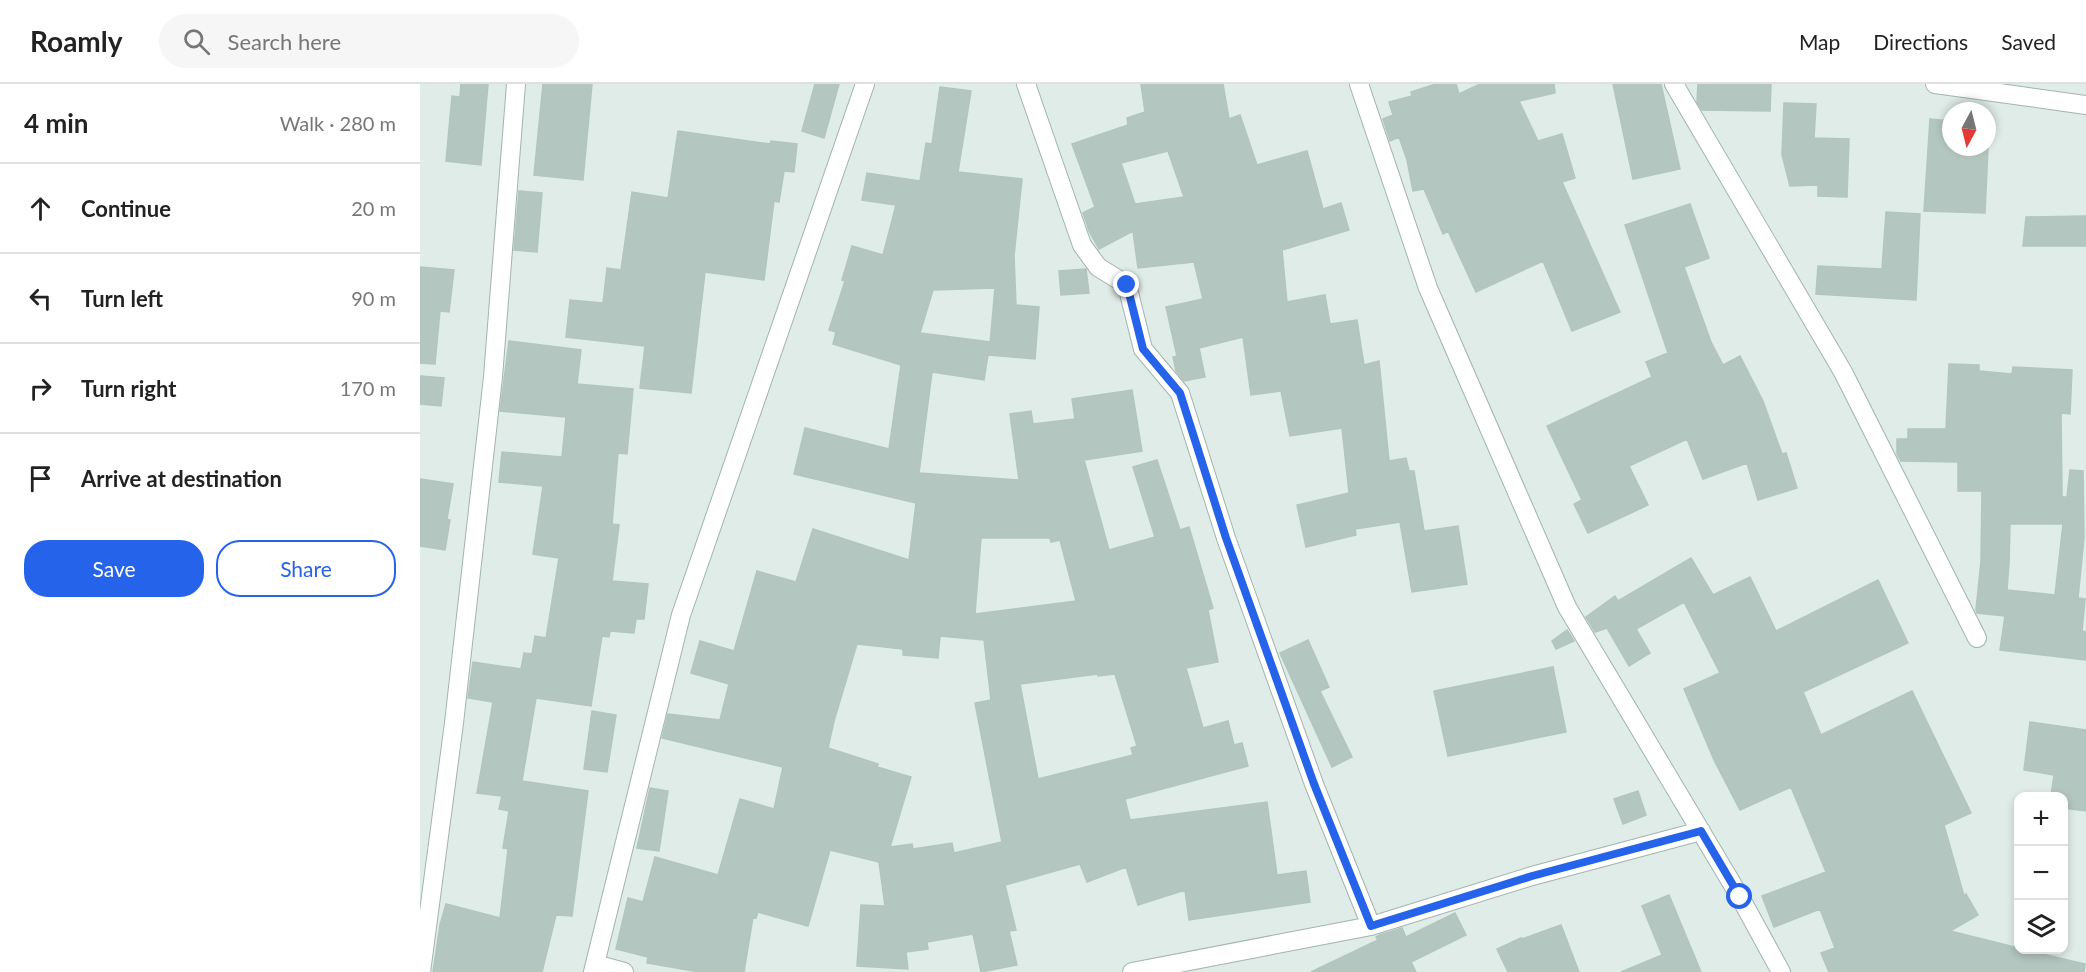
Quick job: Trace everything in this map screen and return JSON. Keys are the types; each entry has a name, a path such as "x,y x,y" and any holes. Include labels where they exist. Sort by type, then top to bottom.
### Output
{"street":[{"path":"421,972 454,723 493,377 516,84"},
{"path":"624,972 594,968 681,615 865,84"},
{"path":"1026,84 1082,245 1098,267 1127,285 1143,349 1180,393 1226,538 1314,784 1371,926"},
{"path":"1359,84 1428,288 1567,607 1701,831 1781,972"},
{"path":"1674,84 1843,372 1977,638"},
{"path":"1935,84 2086,105"},
{"path":"1132,972 1371,926 1532,876 1701,831"}],"building":[{"path":"461,84 488,84 481,165 446,161 452,96 460,97"},
{"path":"543,84 592,84 583,180 534,175"},
{"path":"815,84 839,84 824,138 802,131"},
{"path":"1141,84 1223,84 1229,119 1240,115 1257,165 1307,151 1323,209 1341,203 1349,230 1282,250 1287,302 1325,295 1330,324 1357,320 1364,365 1379,361 1389,461 1406,458 1409,471 1414,471 1424,531 1458,526 1467,584 1412,592 1400,522 1355,529 1356,535 1306,547 1297,505 1349,493 1342,428 1290,436 1281,391 1251,395 1243,337 1199,348 1205,377 1184,381 1176,371 1173,357 1177,356 1166,307 1203,299 1194,262 1138,268 1133,231 1099,249 1089,231 1083,213 1095,207 1072,144 1128,125 1127,118 1145,112","holes":["1168,151 1184,197 1135,204 1121,163"]},
{"path":"1436,84 1456,84 1459,94 1480,84 1554,84 1555,93 1519,101 1538,141 1562,134 1575,178 1562,182 1620,312 1572,331 1543,261 1476,292 1448,231 1443,234 1424,189 1413,191 1407,160 1399,137 1390,141 1383,119 1393,115 1389,102 1412,96 1411,92"},
{"path":"1613,84 1661,84 1680,169 1633,179"},
{"path":"1698,84 1771,84 1770,111 1702,110 1697,102"},
{"path":"940,87 971,91 958,172 1022,179 1014,256 1016,305 1039,307 1035,359 989,355 995,288 933,290 920,333 990,342 984,380 932,372 919,473 1019,480 1010,414 1031,411 1033,424 1075,419 1072,399 1132,390 1142,451 1084,460 1109,550 1155,537 1133,467 1157,460 1180,530 1189,527 1213,608 1208,610 1218,662 1186,668 1203,728 1228,721 1234,745 1242,743 1248,766 1125,799 1130,820 1267,802 1277,875 1306,871 1310,902 1189,920 1185,890 1138,905 1126,867 1087,882 1080,864 1005,885 1016,930 1009,931 1017,965 981,972 973,934 927,942 928,949 906,952 908,969 857,966 861,905 885,906 879,862 830,850 808,926 758,912 756,918 753,917 744,972 699,972 647,963 648,957 616,949 628,898 643,902 655,857 718,875 740,799 774,809 783,767 662,738 668,714 720,720 729,684 691,673 700,641 734,651 757,571 796,582 813,529 909,560 916,503 794,474 805,428 889,449 901,365 833,344 836,332 829,330 845,281 842,280 852,246 883,255 896,205 862,200 867,173 920,181 926,143 932,144","holes":["981,538 1050,538 1051,542 1060,540 1076,601 975,614","940,636 984,640 991,700 975,703 1002,842 954,853 952,843 913,849 912,844 890,847 911,777 828,748 857,644 903,649 903,655 938,658","1115,674 1137,746 1131,748 1133,755 1038,779 1020,684"]},
{"path":"1784,103 1816,104 1814,138 1849,139 1847,197 1818,196 1818,185 1790,186 1782,155"},
{"path":"1930,119 1942,120 1942,156 1988,156 1985,213 1924,211"},
{"path":"678,131 770,144 771,141 797,144 794,172 784,171 779,202 774,201 764,280 705,272 691,393 640,388 645,346 566,337 570,300 603,303 607,268 621,270 632,192 668,198"},
{"path":"519,191 542,193 537,252 514,250"},
{"path":"1690,204 1709,258 1684,267 1711,342 1723,365 1740,356 1763,401 1782,454 1786,453 1797,488 1758,500 1747,463 1703,479 1687,439 1629,466 1648,505 1588,533 1574,504 1582,500 1547,426 1652,377 1646,362 1668,353 1625,225"},
{"path":"1886,212 1920,214 1916,300 1816,294 1818,266 1882,269"},
{"path":"2086,216 2086,246 2023,246 2026,217"},
{"path":"420,267 454,270 449,312 440,311 435,364 420,363"},
{"path":"1086,269 1089,293 1061,295 1059,271"},
{"path":"509,341 581,350 577,384 633,389 627,454 618,453 612,524 619,525 612,581 648,584 644,619 636,619 634,633 610,631 609,637 602,636 591,706 536,698 522,781 588,791 572,916 556,915 542,972 433,972 440,925 446,904 500,918 508,849 503,848 509,811 499,809 502,796 477,793 493,702 468,698 473,662 521,669 524,653 532,654 535,636 546,638 559,558 533,554 543,486 499,482 502,452 562,457 566,417 500,411"},
{"path":"1949,364 1979,365 1979,371 2012,374 2013,367 2072,370 2070,414 2061,413 2062,497 2067,497 2070,470 2083,471 2084,538 2078,598 2085,599 2082,631 2086,632 2086,660 2000,650 2005,616 1977,613 1981,561 1982,491 1958,491 1958,462 1901,461 1897,454 1897,439 1908,439 1908,429 1946,429","holes":["2010,524 2063,524 2055,595 2007,590"]},
{"path":"420,376 444,378 441,406 420,404"},
{"path":"420,479 453,484 445,550 420,546"},
{"path":"1691,558 1713,595 1750,577 1776,631 1878,580 1908,643 1803,692 1821,735 1912,691 1971,813 1944,825 1964,896 1966,894 1978,915 1950,931 2014,947 2014,954 2043,954 2085,964 2084,972 1829,972 1821,953 1835,948 1820,909 1774,927 1762,896 1826,872 1791,787 1740,810 1714,760 1684,689 1720,673 1684,602 1636,629 1650,653 1629,666 1607,628 1595,632 1586,617 1615,596 1618,601"},
{"path":"1567,630 1574,641 1556,649 1552,641"},
{"path":"1308,640 1329,687 1320,691 1352,757 1332,767 1280,653"},
{"path":"1553,667 1566,732 1448,756 1434,691"},
{"path":"592,711 616,715 607,772 584,769"},
{"path":"2030,722 2086,730 2086,811 2068,809 2068,792 2052,792 2054,775 2024,770"},
{"path":"650,788 668,791 659,851 637,848"},
{"path":"1638,791 1646,815 1623,824 1614,799"},
{"path":"1669,895 1701,972 1621,972 1662,955 1642,906"},
{"path":"1455,913 1466,935 1411,962 1416,972 1311,972 1378,940 1376,937 1380,935 1402,928 1406,937"},
{"path":"1561,925 1579,972 1508,972 1497,949 1521,938"}],"route":[{"path":"1127,285 1143,349 1180,393 1226,538 1314,784 1371,926 1532,876 1701,831 1740,897"}]}
